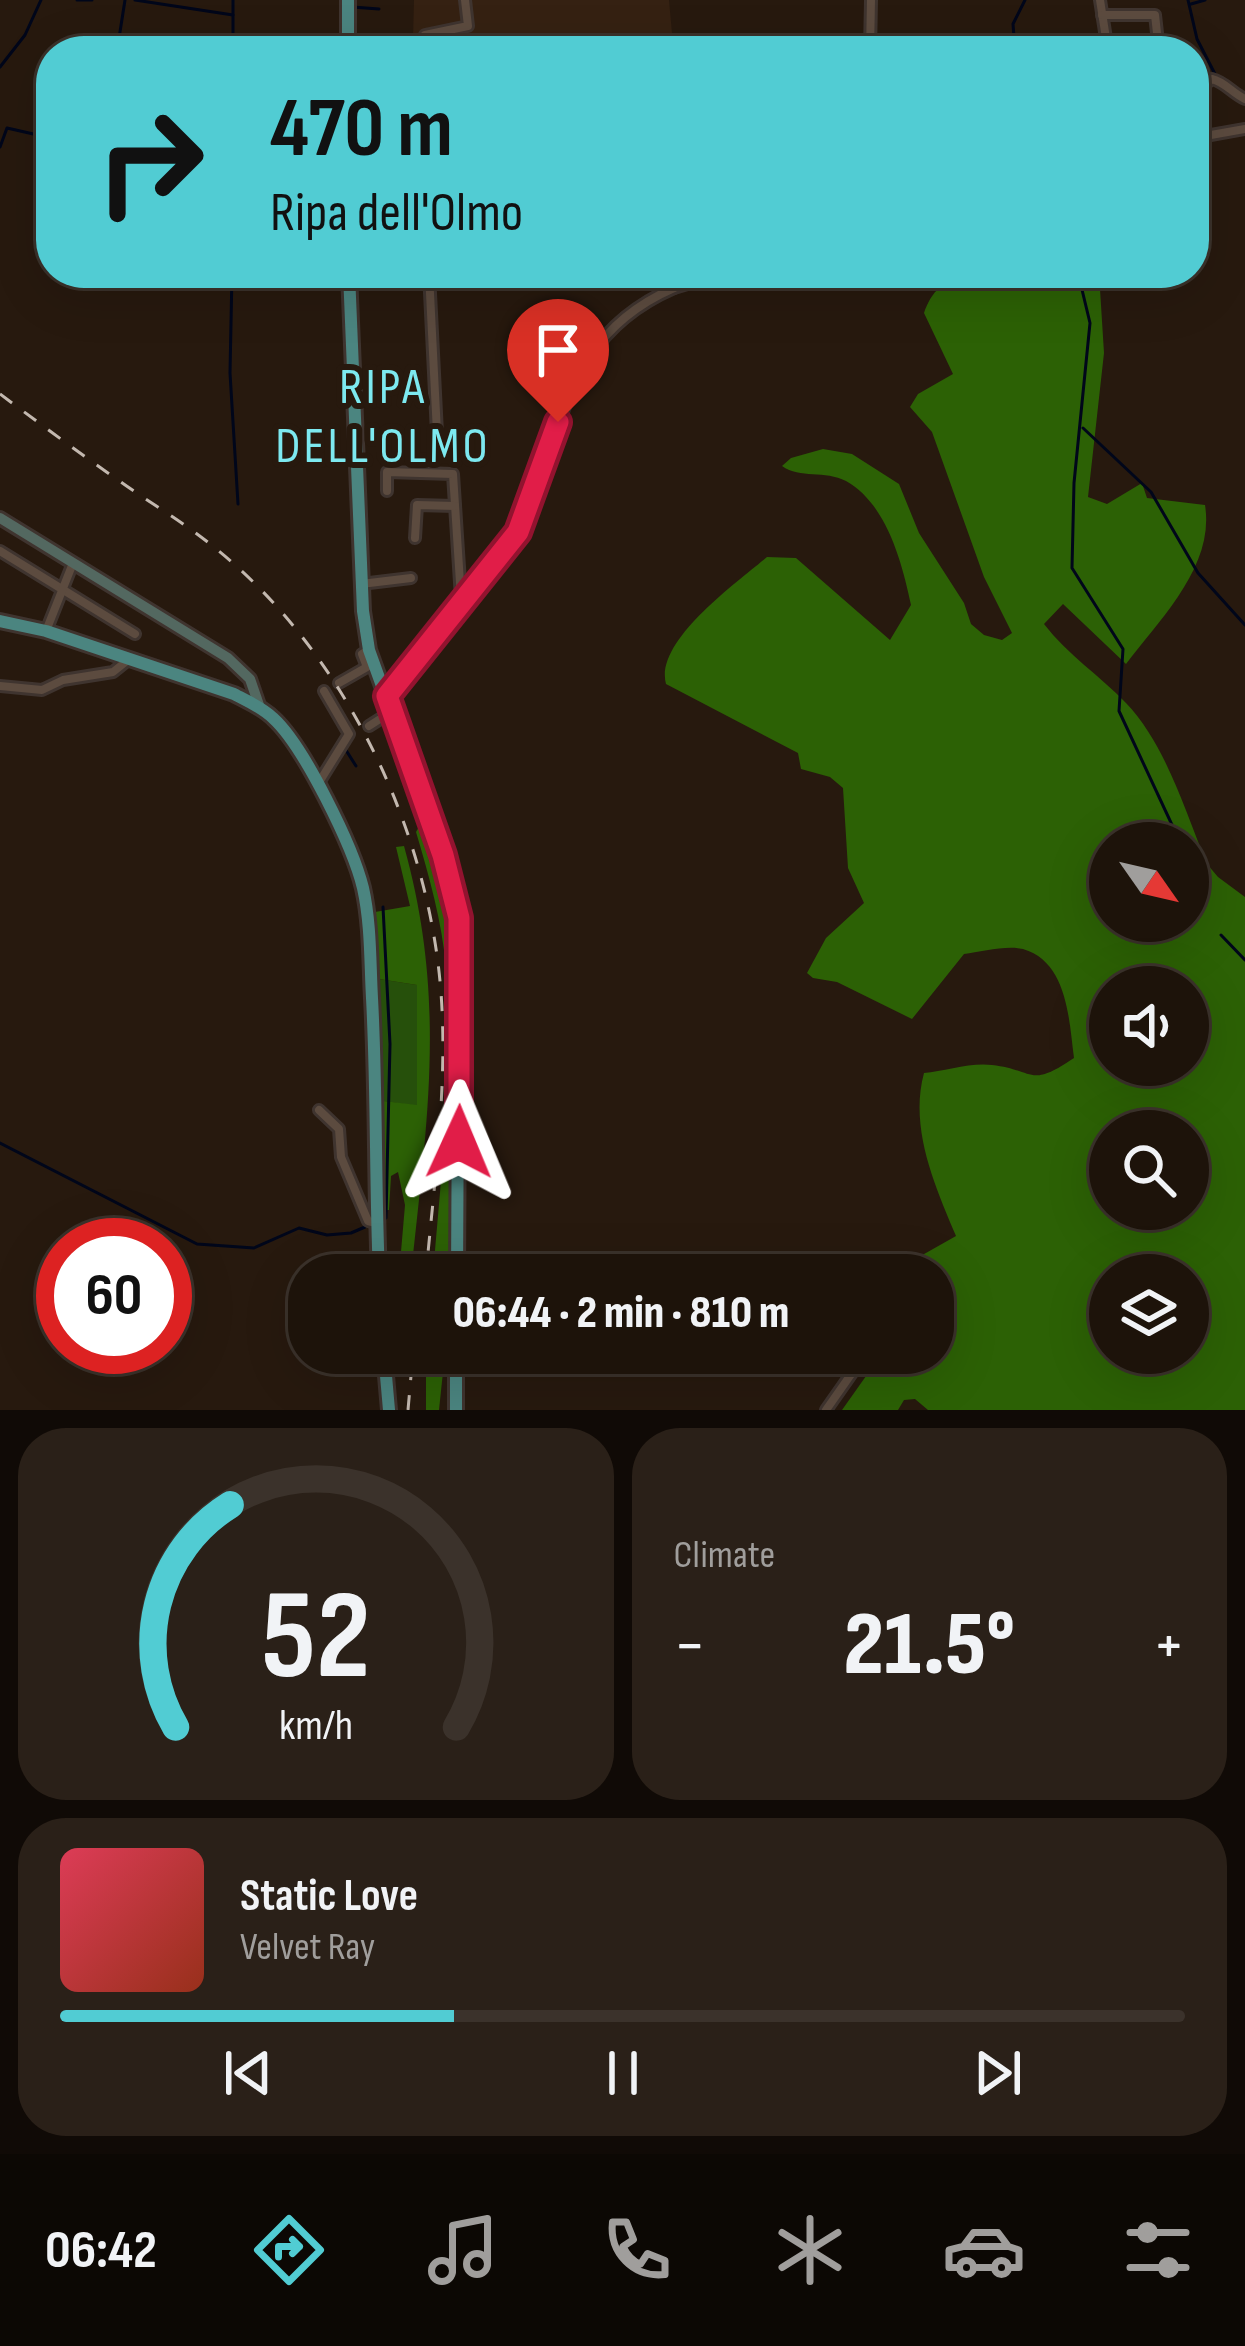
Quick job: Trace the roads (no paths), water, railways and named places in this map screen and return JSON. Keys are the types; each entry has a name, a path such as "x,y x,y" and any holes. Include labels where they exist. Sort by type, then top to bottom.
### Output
{"main road":[{"path":"350,288 361,584 369,650 443,855 459,918 457,1254"},
{"path":"0,621 46,631 234,694 260,708 286,734 351,852 367,913 377,1100 377,1254"},
{"path":"383,1374 386,1410"},
{"path":"456,1408 457,1374"}],"street":[{"path":"425,35 468,26 465,0"},
{"path":"870,36 871,0"},
{"path":"1100,0 1106,36"},
{"path":"1102,15 1155,15 1158,36"},
{"path":"1209,82 1222,82 1245,99"},
{"path":"1209,135 1245,129"},
{"path":"430,288 437,433"},
{"path":"369,726 518,532 558,422 600,338 670,288"},
{"path":"387,490 387,472 453,474 461,601"},
{"path":"415,538 417,505 455,506"},
{"path":"0,518 228,658 250,679 260,708"},
{"path":"0,551 135,634"},
{"path":"46,631 73,563"},
{"path":"361,584 411,578"},
{"path":"339,683 368,667 362,654 369,650"},
{"path":"0,686 42,690 62,680 113,672 128,660"},
{"path":"316,785 349,734 324,692"},
{"path":"319,1110 339,1129 341,1157 376,1230"},
{"path":"826,1410 851,1374"}],"waterway":[{"path":"0,67 25,35 41,0"},
{"path":"77,0 92,0"},
{"path":"119,36 125,0"},
{"path":"135,0 233,15"},
{"path":"233,0 233,36"},
{"path":"1014,36 1013,24 1025,0"},
{"path":"1188,0 1196,36"},
{"path":"1191,4 1205,0"},
{"path":"352,7 379,9"},
{"path":"1209,62 1216,76"},
{"path":"0,147 7,128 36,135"},
{"path":"232,288 230,373 238,504"},
{"path":"1082,288 1090,323 1074,483 1072,568 1123,649 1119,711 1171,822"},
{"path":"1083,428 1151,492 1198,573 1245,625"},
{"path":"344,747 356,766"},
{"path":"383,907 390,1044 386,1218"},
{"path":"1221,935 1245,960"},
{"path":"0,1143 197,1244 254,1248 299,1228 327,1235 365,1227"}],"railway":[{"path":"0,394 204,539 261,590 303,638 372,748 419,869 441,993 441,1099 428,1254"},
{"path":"408,1410 411,1374"}],"district":[{"name":"RIPA DELL'OLMO","path":"383,414"}]}
